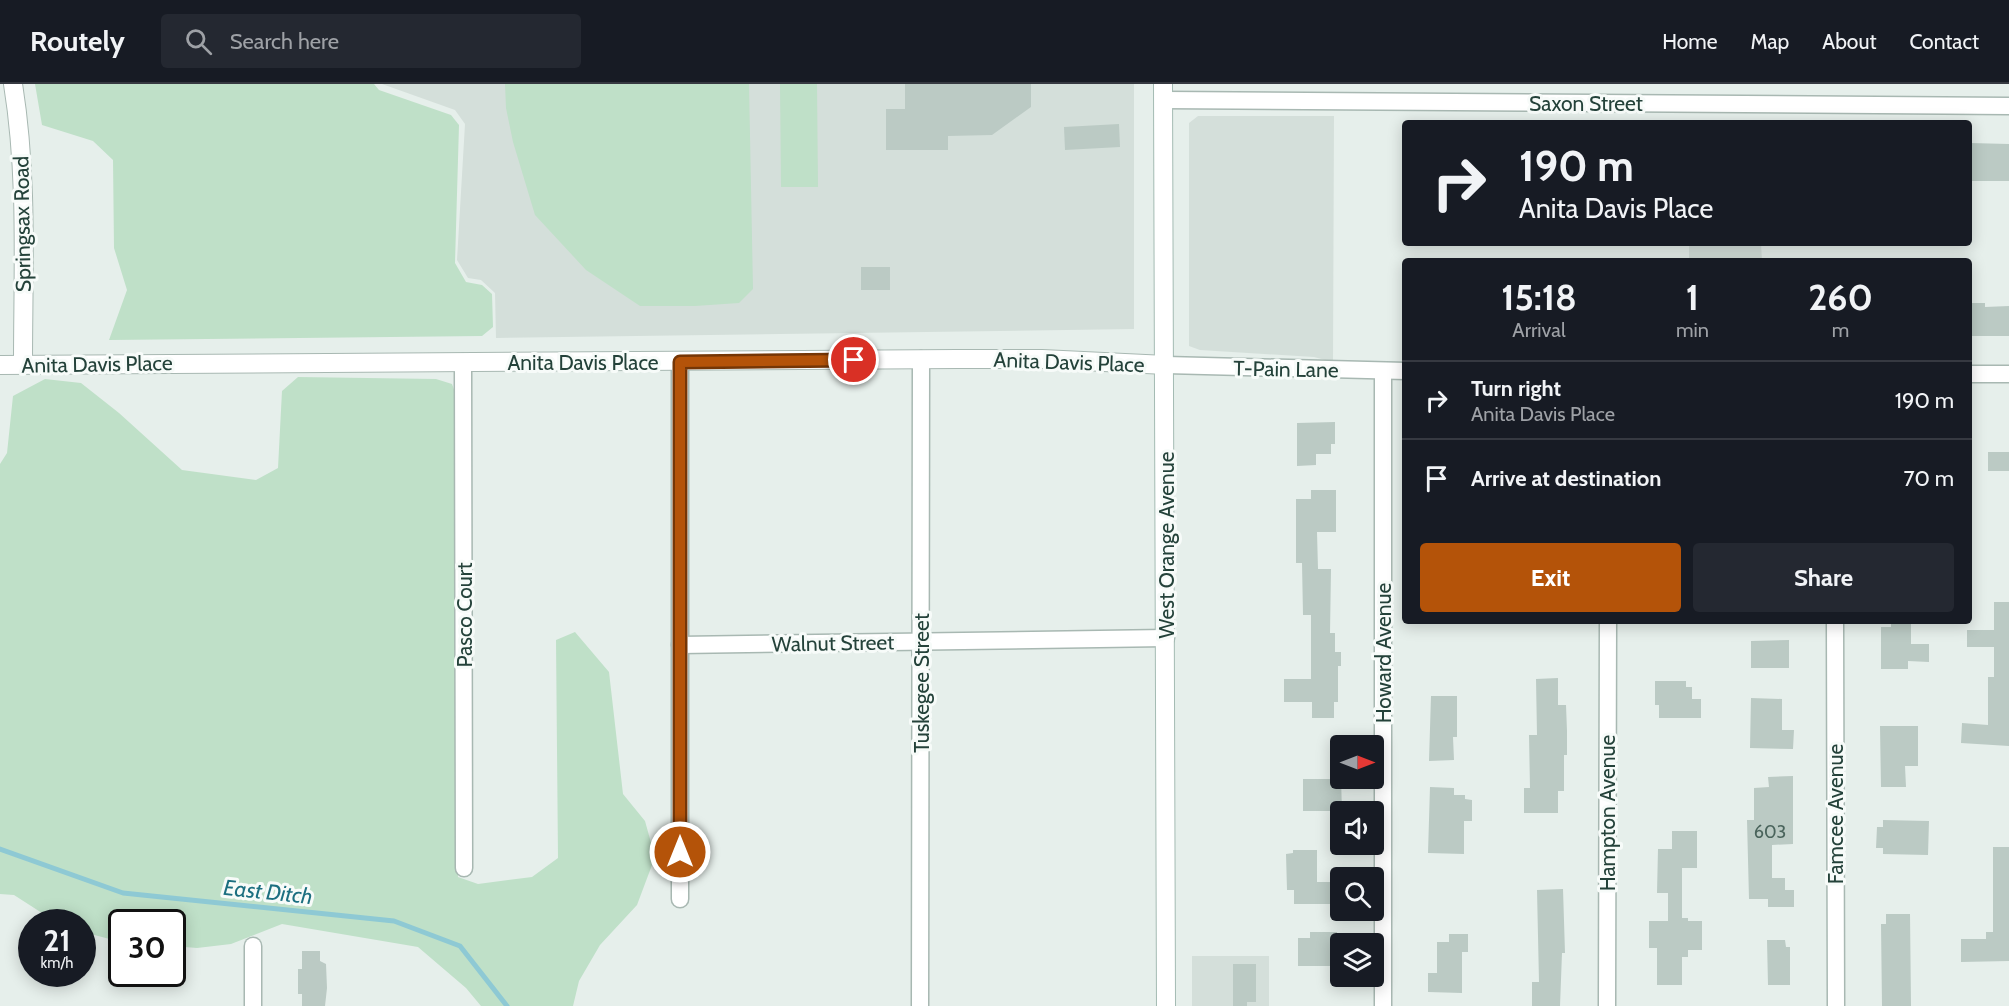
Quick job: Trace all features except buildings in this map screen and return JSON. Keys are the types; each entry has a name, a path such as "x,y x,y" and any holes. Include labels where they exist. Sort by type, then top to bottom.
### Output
{"street":[{"name":"Springsax Road","path":"13,84 20,126 24,182 23,364"},
{"name":"Saxon Street","path":"1164,92 2009,106"},
{"name":"West Orange Avenue","path":"1164,92 1166,1006"},
{"name":"Anita Davis Place","path":"0,365 921,359 1042,359 1166,365"},
{"name":"Tuskegee Street","path":"920,1006 921,359"},
{"name":"Pasco Court","path":"464,362 464,868"},
{"path":"680,362 680,899"},
{"name":"T-Pain Lane","path":"1166,365 1402,372"},
{"name":"Howard Avenue","path":"1383,371 1383,1006"},
{"path":"1972,374 2009,374"},
{"name":"Hampton Avenue","path":"1607,1006 1608,624"},
{"name":"Famcee Avenue","path":"1835,624 1836,1006"},
{"name":"Walnut Street","path":"680,645 1166,638"},
{"path":"253,946 253,1006"}],"shaded area":[{"path":"382,84 1134,84 1134,329 496,338 495,293 481,280 468,278 457,260 465,124 455,110"},
{"path":"1198,116 1334,116 1333,362 1314,357 1200,350 1189,346 1189,123"},
{"path":"1689,246 1761,246 1762,258 1689,258"},
{"path":"1192,956 1269,956 1269,1006 1192,1006"}],"green space":[{"path":"35,84 374,84 379,90 451,115 459,125 455,263 466,282 482,285 492,294 493,327 482,336 109,340 127,290 114,248 113,160 93,141 42,125"},
{"path":"505,84 749,84 753,289 739,303 640,306 586,270 535,215 513,142 506,108"},
{"path":"780,84 817,84 818,187 781,187"},
{"path":"298,377 436,379 452,384 456,395 458,877 478,884 532,877 558,858 556,640 575,632 609,672 623,794 645,821 655,857 637,905 600,945 579,981 573,1006 481,1006 466,988 418,947 282,924 231,944 186,947 186,909 108,909 108,939 96,935 96,909 36,909 14,895 0,894 0,464 7,453 13,396 45,379 81,383 119,413 182,470 256,480 278,468 282,391"}],"waterway":[{"name":"East Ditch","path":"0,849 123,893 394,921 460,946 507,1006"}],"route":[{"path":"680,852 680,362 854,360"}]}
